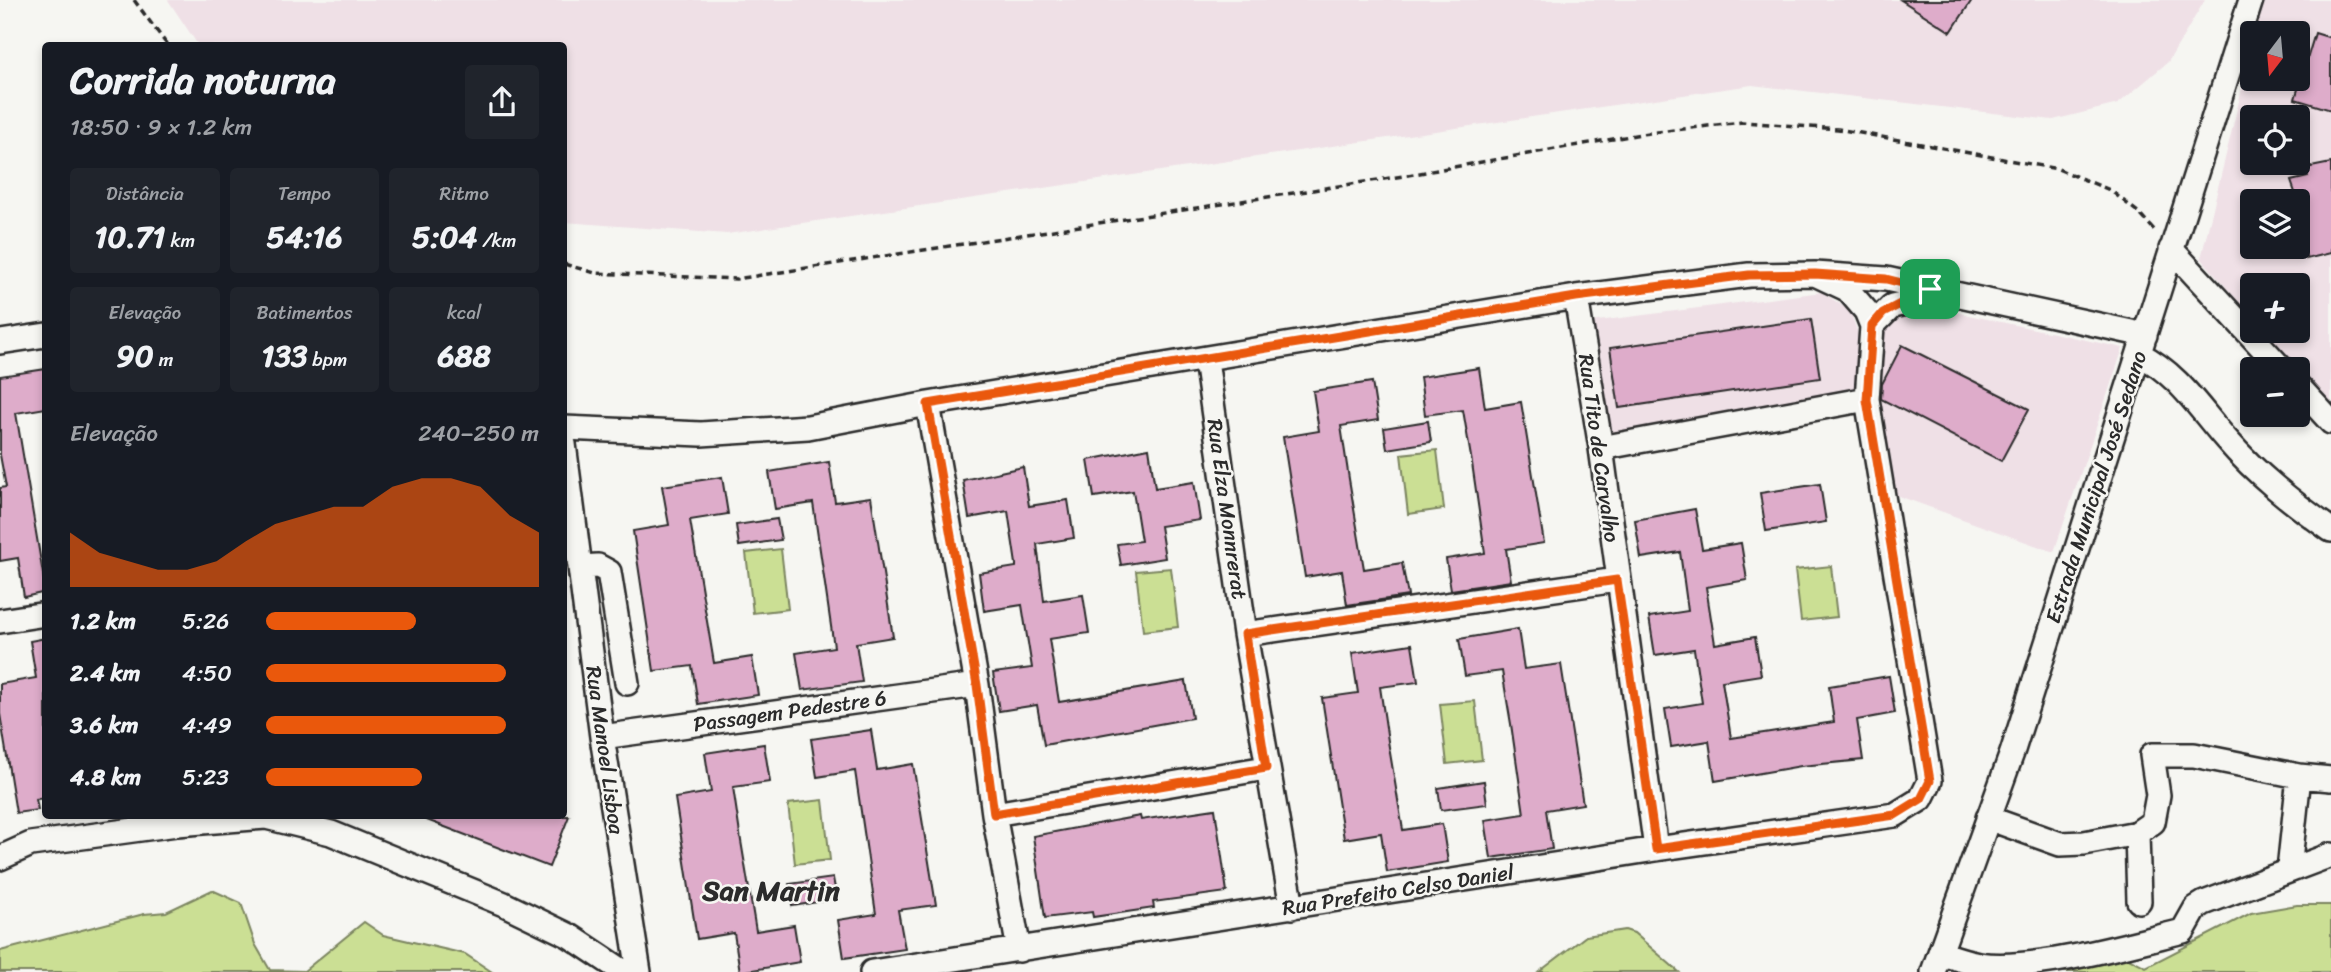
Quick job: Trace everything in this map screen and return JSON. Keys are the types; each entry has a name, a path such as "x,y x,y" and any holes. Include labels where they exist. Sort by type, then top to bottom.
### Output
{"street":[{"name":"Estrada Municipal José Sedano","path":"1938,963 2012,753 2251,0"},
{"path":"2171,249 2271,357"},
{"path":"567,428 701,434 808,427 928,404 1576,297 1749,275 1815,274 1886,279 2142,344 2157,364 2188,390 2226,440 2282,495 2331,530"},
{"path":"1601,448 1867,400 1872,326 1866,311 1847,289 1815,274"},
{"path":"1872,326 1892,306 1908,300 1950,295"},
{"name":"Rua Tito de Carvalho","path":"1576,297 1601,448 1656,849"},
{"path":"0,342 42,336"},
{"name":"Rua Elza Monnrerat","path":"1206,360 1266,768 1292,906"},
{"path":"2310,399 2331,422"},
{"name":"Rua Prefeito Celso Daniel","path":"872,972 1656,849 1895,815 1921,799 1930,781 1867,400"},
{"path":"928,404 977,685 994,814 1018,950"},
{"name":"Rua Manoel Lisboa","path":"567,481 575,581 639,972"},
{"path":"575,581 598,566 609,572 627,683"},
{"path":"1245,634 1617,580"},
{"path":"0,621 42,615"},
{"name":"Passagem Pedestre 6","path":"602,737 977,685"},
{"path":"1988,818 2060,844 2084,843 2137,833 2153,822 2158,796 2152,755 2194,755 2298,776 2331,779"},
{"path":"994,814 1266,768"},
{"path":"2289,870 2298,776"},
{"path":"0,858 31,844 230,819"},
{"path":"284,819 329,824 570,936 624,972"},
{"path":"2137,833 2139,901"},
{"path":"1938,963 1980,965 2085,955 2183,931 2196,908 2204,903 2331,855"}],"path":[{"path":"134,0 164,42"},
{"path":"567,265 595,273 736,279 1398,177 1641,134 1741,122 1838,129 2058,169 2110,190 2140,213 2171,249"}],"shaded area":[{"path":"168,0 2205,0 2168,62 2118,104 2053,120 1752,85 727,234 567,222 567,42 196,42"},
{"path":"2264,0 2331,0 2331,410 2310,386 2310,357 2285,357 2273,343 2310,343 2310,273 2240,273 2240,304 2201,258 2241,91 2310,91 2310,21 2258,21"},
{"path":"1822,292 1850,311 1862,345 1859,397 1611,438 1590,322"},
{"path":"1931,307 2123,348 2054,552 1893,494 1871,397 1885,323"}],"green space":[{"path":"1437,450 1444,509 1408,514 1401,454"},
{"path":"781,549 788,609 753,613 746,553"},
{"path":"1831,566 1837,617 1801,621 1795,570"},
{"path":"1171,568 1178,627 1143,631 1136,571"},
{"path":"1475,701 1482,760 1447,764 1440,704"},
{"path":"823,800 830,860 795,864 788,804"},
{"path":"212,890 241,903 255,944 270,970 304,971 364,922 383,935 465,954 492,972 0,972 0,951 144,914 166,912"},
{"path":"2297,905 2331,905 2331,972 2050,972 2113,950 2146,967 2251,913"},
{"path":"1625,930 1634,933 1679,972 1539,972 1586,936"}],"building":[{"path":"1901,0 1972,0 1951,32"},
{"path":"2315,33 2331,38 2331,110 2295,99 2297,91 2310,91 2310,50"},
{"path":"2331,163 2331,253 2310,258 2310,189 2294,189 2291,181 2308,177 2310,167"},
{"path":"1811,319 1820,378 1619,408 1610,348"},
{"path":"1902,345 2029,409 2001,461 1881,399 1882,384"},
{"path":"1479,368 1485,408 1521,402 1544,543 1506,549 1511,581 1451,590 1446,559 1485,553 1472,463 1463,410 1425,415 1420,377"},
{"path":"42,370 42,409 16,413 42,568 42,593 24,597 18,558 0,561 0,488 6,487 0,455 0,376"},
{"path":"1372,382 1378,420 1341,426 1364,569 1402,563 1408,596 1347,605 1342,571 1305,577 1283,437 1319,431 1313,391"},
{"path":"1428,421 1431,442 1387,449 1384,428"},
{"path":"1149,448 1155,488 1194,482 1200,520 1160,526 1165,558 1121,565 1117,544 1141,541 1133,491 1094,497 1088,460"},
{"path":"829,462 835,502 871,497 893,637 856,643 862,682 802,690 796,653 834,647 813,503 775,509 769,472"},
{"path":"1023,467 1029,506 1068,500 1074,538 1037,544 1044,601 1083,595 1089,633 1049,639 1059,702 1186,681 1192,718 1044,745 1037,705 999,711 993,673 1032,668 1022,605 984,611 979,573 1016,567 1008,511 969,518 963,480"},
{"path":"722,477 728,514 690,520 714,663 752,657 758,695 698,704 692,666 654,671 633,531 669,525 662,486"},
{"path":"1820,484 1826,522 1766,531 1760,493"},
{"path":"1695,509 1702,549 1741,543 1747,580 1706,587 1715,644 1755,637 1761,675 1722,681 1731,738 1834,722 1829,686 1889,676 1895,713 1857,720 1863,760 1801,766 1715,781 1709,741 1671,747 1665,709 1702,703 1694,649 1655,655 1649,617 1688,611 1680,552 1641,558 1635,520"},
{"path":"777,519 781,540 739,546 736,525"},
{"path":"1518,629 1524,669 1561,664 1583,804 1546,810 1552,849 1491,858 1485,820 1524,814 1511,724 1502,671 1465,676 1459,639"},
{"path":"42,639 42,798 36,799 38,810 16,813 0,714 0,684 36,678 30,641"},
{"path":"1412,644 1418,682 1380,687 1388,741 1403,830 1442,824 1448,862 1387,872 1381,833 1344,839 1322,698 1358,693 1352,653"},
{"path":"871,730 877,770 913,764 936,905 898,910 905,949 844,958 838,920 876,914 855,771 817,777 811,739"},
{"path":"764,744 770,782 733,787 741,841 756,931 794,925 800,962 740,972 734,933 697,939 675,798 711,792 705,753"},
{"path":"1484,781 1487,804 1441,810 1438,788"},
{"path":"1215,809 1227,892 1153,902 1154,908 1093,917 1092,912 1045,918 1033,836 1140,816 1141,820"},
{"path":"569,816 549,867 424,819 567,819"},
{"path":"833,878 837,899 792,906 789,884"}],"district":[{"name":"San Martin","path":"771,890"}],"route":[{"path":"1749,275 1855,276 1886,279 1930,289 1950,295 1908,300 1892,306 1872,326 1867,400 1930,781 1921,799 1895,815 1656,849 1617,580 1245,634 1266,768 994,814 977,685 928,404 1576,297 1749,275"}]}
